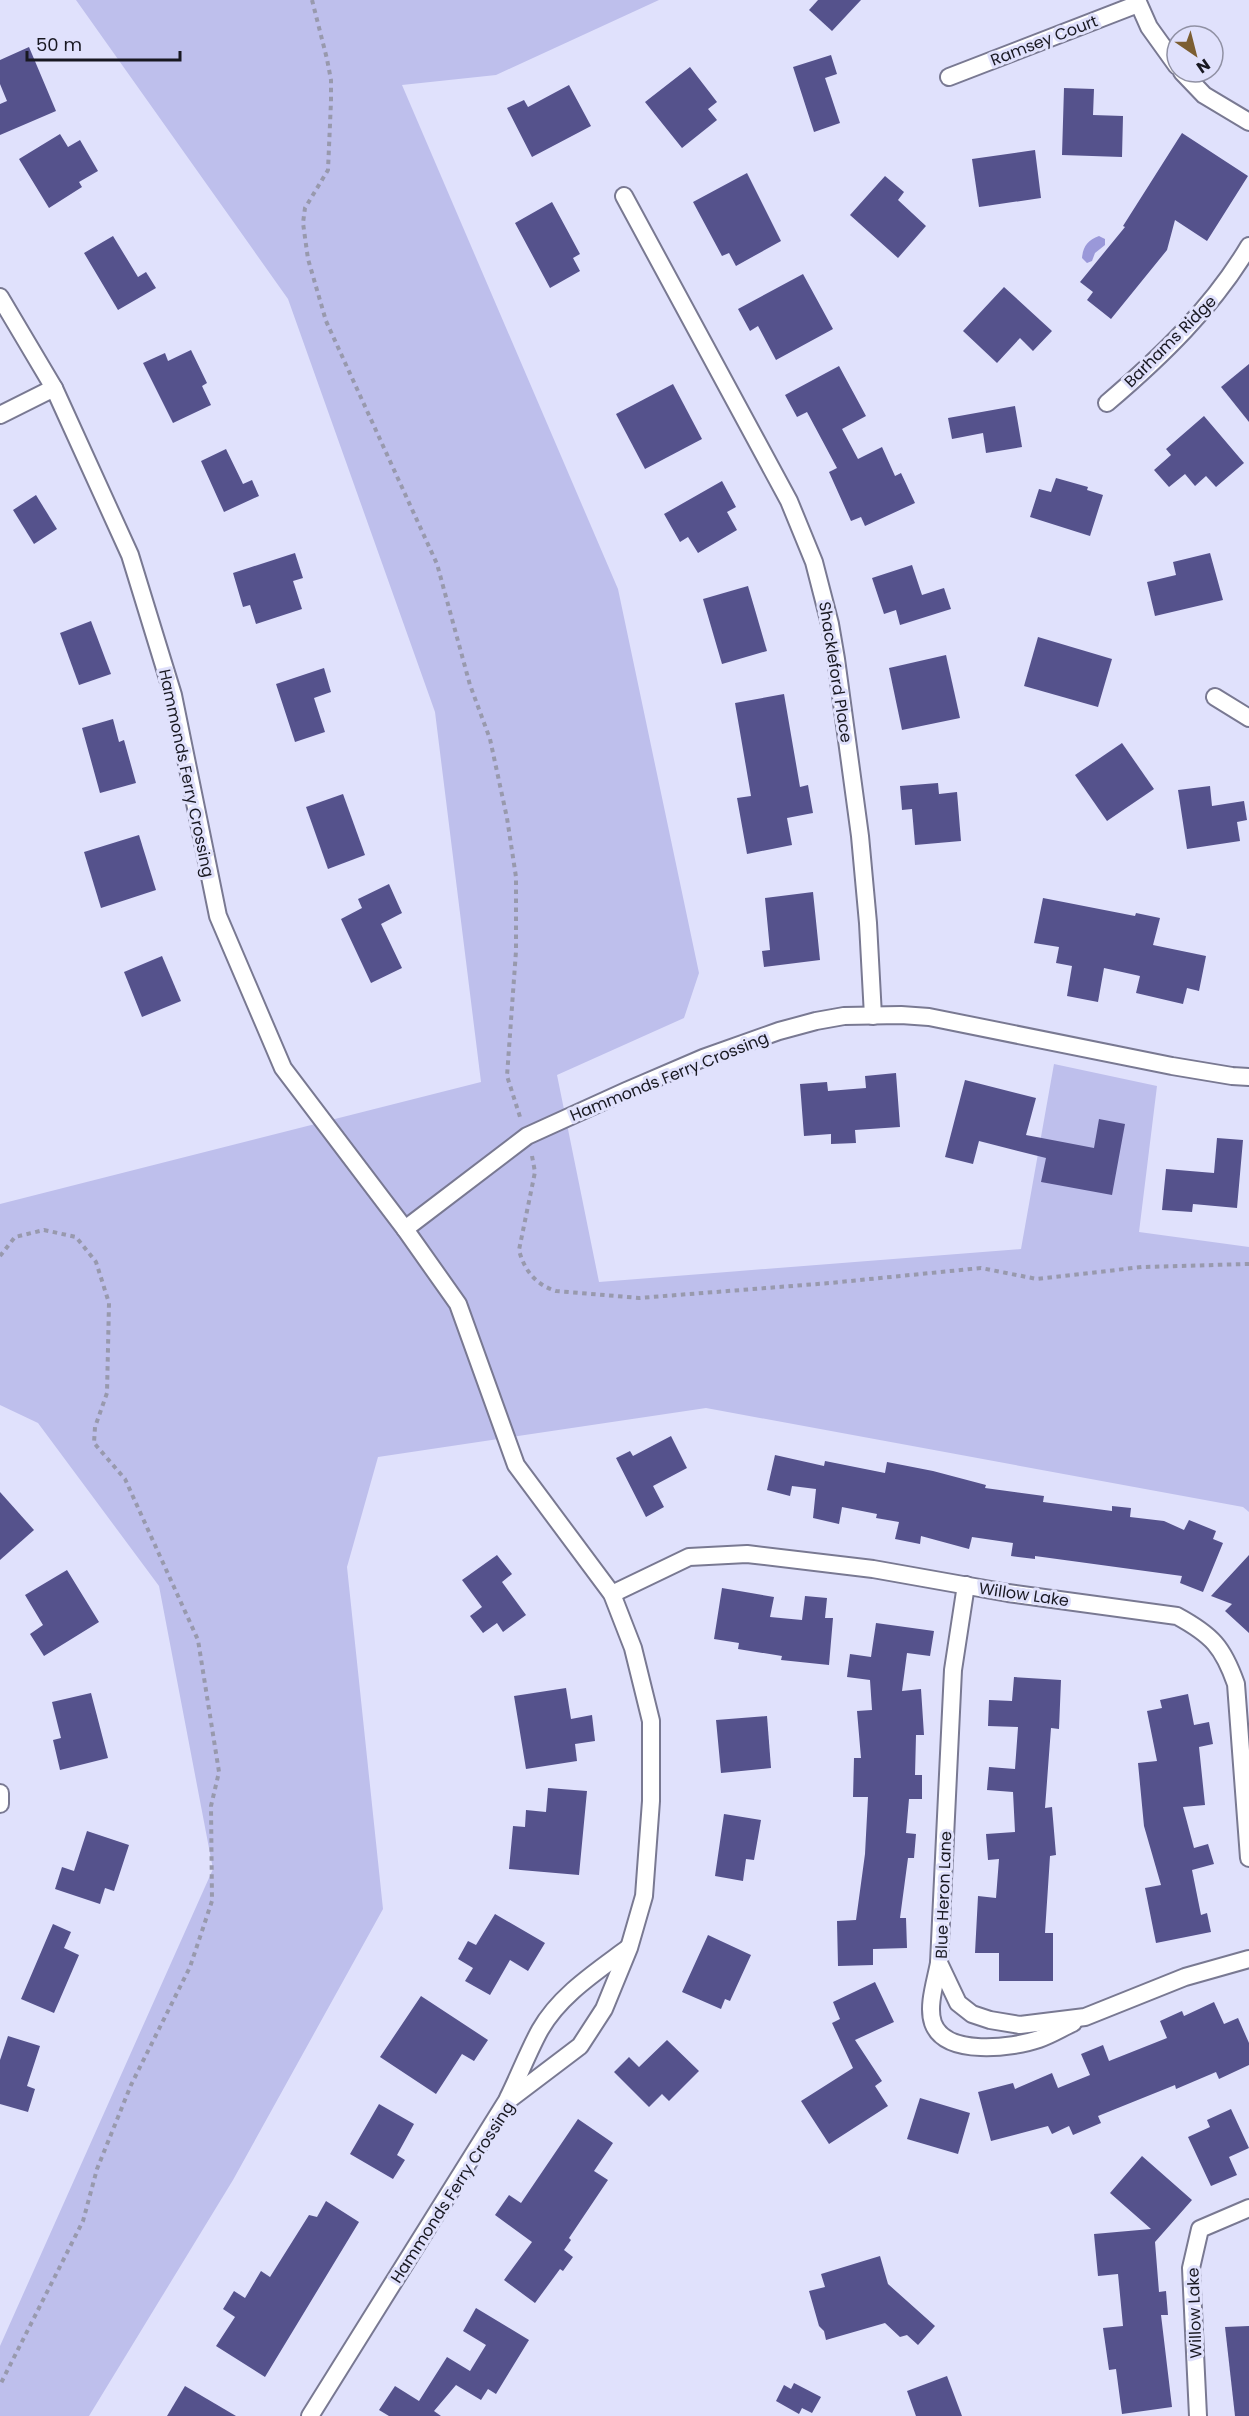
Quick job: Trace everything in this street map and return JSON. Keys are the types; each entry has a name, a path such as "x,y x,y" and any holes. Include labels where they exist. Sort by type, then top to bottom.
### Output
{"street":[{"path":"1138,2 1165,50"},
{"name":"Ramsey Court","path":"949,77 1138,2"},
{"path":"1194,84 1204,94 1249,122"},
{"name":"Shackleford Place","path":"624,196 789,501 814,562 834,647 856,813 868,924 873,1016"},
{"name":"Barhams Ridge","path":"1107,402 1147,368 1199,316 1217,294 1249,246"},
{"name":"Hammonds Ferry Crossing","path":"0,297 54,388 130,555 173,695 218,916 284,1068 405,1229 458,1304 516,1465 612,1594 633,1648 651,1721 651,1801 644,1896 629,1948 604,2009 580,2046 506,2102 310,2416"},
{"path":"0,415 54,388"},
{"path":"1215,697 1249,718"},
{"name":"Hammonds Ferry Crossing","path":"405,1229 527,1136 703,1058 779,1031 825,1019 873,1016 929,1017 1172,1066 1249,1077"},
{"name":"Willow Lake","path":"612,1594 689,1557 747,1554 873,1569 1177,1616 1201,1629 1227,1657 1236,1684 1249,1858"},
{"name":"Blue Heron Lane","path":"966,1585 953,1670 939,1963 958,2003 972,2014 990,2020 1020,2025 1085,2017 1185,1977 1249,1959"},
{"path":"0,1792 0,1804"},
{"path":"506,2102 540,2031 554,2012 579,1985 629,1948"},
{"path":"939,1963 932,2006 933,2023 941,2035 953,2043 1004,2047 1039,2039 1085,2017"},
{"name":"Willow Lake","path":"1198,2416 1191,2268 1200,2229 1249,2208"}],"path":[{"path":"312,0 327,59 331,101 328,170 305,208 303,224 308,259 326,321 437,564 470,685 490,739 507,818 516,877 516,951 512,1022 507,1049 507,1076 527,1136 535,1172 519,1250 522,1261 537,1281 546,1288 556,1291 639,1298 981,1268 1037,1279 1142,1267 1249,1264"},
{"path":"0,1256 15,1237 44,1230 76,1237 96,1262 109,1303 107,1393 95,1427 94,1443 125,1479 198,1640 219,1772 211,1806 212,1901 190,1967 131,2085 97,2169 83,2221 0,2385"}],"shaded area":[{"path":"76,0 659,0 496,75 402,85 618,589 699,973 684,1018 557,1075 599,1282 1021,1249 1054,1064 1157,1086 1139,1232 1249,1247 1249,1512 1243,1507 706,1408 378,1457 347,1567 383,1909 233,2180 89,2416 0,2416 0,2346 213,1869 159,1586 38,1423 0,1405 0,1204 481,1082 435,712 288,299"},
{"path":"1099,236 1105,239 1105,245 1095,253 1092,261 1087,263 1082,258 1085,247 1092,239"}],"building":[{"path":"818,0 861,0 832,31 809,10"},
{"path":"29,47 56,111 0,135 0,104 7,101 0,84 0,60"},
{"path":"831,55 837,74 825,78 840,123 814,132 793,67"},
{"path":"690,67 717,102 708,109 717,120 682,148 645,102"},
{"path":"569,85 591,126 532,157 507,108 524,100 528,107"},
{"path":"1064,88 1094,89 1093,115 1123,116 1122,157 1062,155"},
{"path":"1182,133 1248,176 1207,241 1175,220 1167,250 1111,319 1087,300 1093,292 1080,282 1125,227 1123,226"},
{"path":"60,134 68,147 80,140 98,171 79,182 82,187 49,208 19,159"},
{"path":"1035,150 1041,198 979,207 972,159"},
{"path":"747,173 781,241 736,266 729,253 722,256 693,202"},
{"path":"885,176 904,192 898,200 926,226 898,258 850,215"},
{"path":"552,202 580,254 573,258 580,271 550,288 515,223"},
{"path":"113,236 138,277 146,272 156,288 118,310 84,253"},
{"path":"803,274 833,329 776,360 758,326 750,331 738,309"},
{"path":"1004,287 1052,331 1033,351 1020,338 997,363 963,331"},
{"path":"191,350 207,383 202,386 211,405 173,423 143,363 165,353 168,361"},
{"path":"1249,364 1249,422 1221,387"},
{"path":"839,366 866,416 842,429 858,459 882,447 895,476 901,473 915,503 865,526 861,517 851,521 829,472 837,468 807,412 797,417 785,395"},
{"path":"673,384 702,439 645,469 616,414"},
{"path":"1015,406 1022,447 986,453 983,433 952,439 948,418"},
{"path":"1204,416 1244,463 1216,487 1206,476 1195,486 1185,474 1169,487 1154,470 1171,455 1166,449"},
{"path":"226,449 243,484 252,480 259,496 224,512 201,461"},
{"path":"1056,478 1088,487 1087,490 1103,495 1090,536 1030,517 1039,489 1051,492"},
{"path":"722,481 736,507 727,512 737,530 698,553 688,537 680,542 664,514"},
{"path":"36,495 57,529 34,544 13,510"},
{"path":"295,553 303,578 293,581 302,609 256,624 250,605 243,607 233,573"},
{"path":"1210,553 1223,600 1155,616 1147,582 1176,575 1173,562"},
{"path":"912,565 922,595 944,588 951,609 900,625 896,610 884,614 872,578"},
{"path":"748,586 767,651 722,664 703,599"},
{"path":"91,621 111,674 79,685 60,633"},
{"path":"1038,637 1112,659 1098,707 1024,686"},
{"path":"946,655 960,718 902,730 889,668"},
{"path":"324,668 331,692 314,698 325,732 295,742 276,684"},
{"path":"784,694 800,787 808,785 813,813 787,818 792,845 747,854 737,798 751,796 735,703"},
{"path":"113,719 119,742 124,740 136,783 100,793 82,728"},
{"path":"1122,743 1154,789 1107,821 1075,775"},
{"path":"938,783 939,794 957,792 961,841 915,845 912,809 902,810 900,786"},
{"path":"1210,786 1212,806 1244,801 1247,820 1237,822 1240,841 1187,849 1178,790"},
{"path":"343,794 365,855 328,869 306,807"},
{"path":"139,835 156,890 101,908 84,852"},
{"path":"389,884 402,913 381,924 402,968 371,983 341,919 362,908 358,899"},
{"path":"813,892 820,960 764,967 762,951 770,950 765,898"},
{"path":"1043,898 1135,916 1136,913 1160,918 1153,945 1206,956 1199,991 1187,988 1183,1004 1136,993 1140,976 1104,968 1098,1002 1067,996 1072,966 1056,963 1059,947 1034,943"},
{"path":"162,956 181,1001 142,1017 124,972"},
{"path":"896,1073 900,1127 855,1130 856,1143 831,1144 831,1134 804,1136 800,1084 827,1082 828,1091 866,1088 865,1076"},
{"path":"965,1080 1036,1098 1026,1135 1094,1148 1099,1119 1125,1124 1112,1195 1041,1182 1046,1158 979,1141 973,1164 945,1157"},
{"path":"1217,1138 1243,1140 1237,1208 1193,1204 1192,1212 1162,1210 1166,1169 1214,1173"},
{"path":"671,1436 687,1468 653,1486 664,1507 646,1517 616,1458 630,1451 633,1456"},
{"path":"775,1455 824,1466 825,1461 885,1473 887,1462 986,1485 985,1488 1044,1496 1043,1502 1112,1511 1112,1506 1131,1508 1130,1517 1164,1521 1184,1530 1189,1520 1216,1531 1213,1539 1223,1543 1203,1592 1180,1583 1182,1576 1035,1556 1035,1559 1011,1556 1013,1543 972,1537 969,1549 921,1536 920,1544 895,1539 899,1522 876,1518 877,1514 842,1507 839,1524 813,1518 816,1489 792,1486 790,1496 767,1490"},
{"path":"0,1492 34,1530 0,1560"},
{"path":"497,1555 512,1574 502,1582 526,1615 503,1632 497,1623 483,1633 470,1616 482,1607 462,1580"},
{"path":"1249,1555 1249,1633 1225,1611 1232,1604 1211,1596"},
{"path":"67,1570 99,1622 44,1656 30,1634 43,1625 25,1595"},
{"path":"722,1588 774,1597 770,1617 802,1620 805,1596 827,1598 825,1618 833,1618 829,1665 781,1660 782,1656 738,1649 739,1643 714,1639"},
{"path":"876,1623 934,1631 930,1656 907,1653 902,1691 921,1689 924,1735 916,1735 915,1775 922,1775 922,1799 909,1799 906,1833 916,1834 914,1858 908,1858 900,1918 906,1918 907,1948 873,1949 873,1965 838,1966 837,1921 856,1920 865,1854 868,1797 853,1797 854,1758 861,1758 857,1711 872,1710 870,1680 847,1677 850,1654 871,1657"},
{"path":"1014,1677 1061,1680 1059,1729 1051,1728 1045,1808 1052,1807 1056,1855 1050,1856 1045,1933 1053,1933 1053,1981 999,1981 999,1953 975,1953 978,1896 996,1898 999,1859 988,1860 986,1834 1015,1832 1013,1792 987,1790 989,1767 1015,1769 1018,1727 988,1726 989,1700 1012,1701"},
{"path":"566,1688 571,1719 592,1715 595,1741 575,1744 577,1761 526,1769 514,1696"},
{"path":"91,1693 108,1758 60,1770 53,1740 61,1738 52,1702"},
{"path":"1188,1694 1194,1725 1209,1722 1213,1744 1199,1747 1205,1805 1183,1807 1194,1848 1208,1844 1214,1864 1192,1870 1201,1915 1207,1913 1211,1932 1156,1943 1145,1888 1161,1885 1144,1826 1138,1763 1157,1761 1147,1711 1162,1708 1160,1700"},
{"path":"767,1716 771,1768 721,1773 716,1720"},
{"path":"548,1788 587,1791 579,1875 509,1869 513,1826 525,1827 526,1810 546,1812"},
{"path":"724,1814 761,1820 754,1860 746,1859 743,1881 715,1876"},
{"path":"87,1831 129,1845 114,1891 105,1888 100,1904 55,1889 62,1867 74,1871"},
{"path":"495,1914 545,1943 528,1971 510,1960 490,1995 465,1981 473,1968 458,1959 468,1941 476,1945"},
{"path":"53,1924 71,1932 64,1948 79,1955 54,2013 21,1999"},
{"path":"708,1935 751,1955 730,2001 725,1999 721,2009 682,1992"},
{"path":"875,1982 894,2022 855,2040 882,2081 875,2086 888,2106 829,2144 801,2101 853,2068 832,2023 840,2019 833,2002"},
{"path":"421,1996 488,2040 474,2061 462,2054 436,2094 380,2057"},
{"path":"1214,2002 1224,2024 1238,2018 1249,2043 1249,2065 1219,2079 1216,2072 1176,2089 1175,2085 1098,2116 1101,2123 1073,2135 1069,2126 1052,2134 1048,2126 991,2141 978,2092 1013,2083 1015,2089 1052,2073 1058,2088 1090,2075 1081,2054 1103,2045 1109,2061 1167,2038 1160,2021 1182,2011 1184,2016"},
{"path":"8,2036 40,2046 27,2086 35,2089 28,2112 0,2104 0,2060"},
{"path":"667,2040 699,2071 669,2101 662,2094 649,2107 614,2072 629,2057 639,2067"},
{"path":"920,2098 970,2113 958,2154 907,2139"},
{"path":"379,2104 414,2124 397,2155 405,2160 393,2179 350,2154"},
{"path":"1231,2109 1249,2148 1229,2157 1237,2175 1211,2186 1188,2137 1210,2127 1207,2120"},
{"path":"578,2119 613,2143 594,2171 608,2180 569,2238 571,2240 564,2250 573,2257 563,2271 560,2269 535,2303 504,2280 532,2242 495,2215 509,2195 521,2203"},
{"path":"1142,2156 1192,2200 1155,2242 1159,2292 1166,2291 1168,2315 1161,2315 1172,2407 1122,2414 1116,2369 1109,2370 1103,2328 1123,2326 1118,2274 1098,2276 1094,2234 1151,2229 1110,2193"},
{"path":"326,2201 359,2222 265,2377 216,2346 235,2317 223,2309 234,2291 245,2298 261,2271 270,2277 309,2215 317,2217"},
{"path":"880,2256 888,2284 935,2326 918,2345 907,2335 900,2337 885,2323 826,2340 824,2331 819,2326 809,2291 825,2287 821,2274"},
{"path":"476,2308 529,2340 496,2394 488,2389 481,2400 456,2385 434,2411 441,2416 389,2416 379,2410 395,2386 419,2401 447,2357 470,2371 486,2345 463,2331"},
{"path":"1249,2326 1249,2416 1235,2416 1225,2327"},
{"path":"947,2376 962,2416 916,2416 907,2391"},
{"path":"794,2383 821,2397 812,2413 802,2408 799,2414 776,2401 784,2385 791,2389"},
{"path":"185,2386 236,2416 167,2416"}]}
